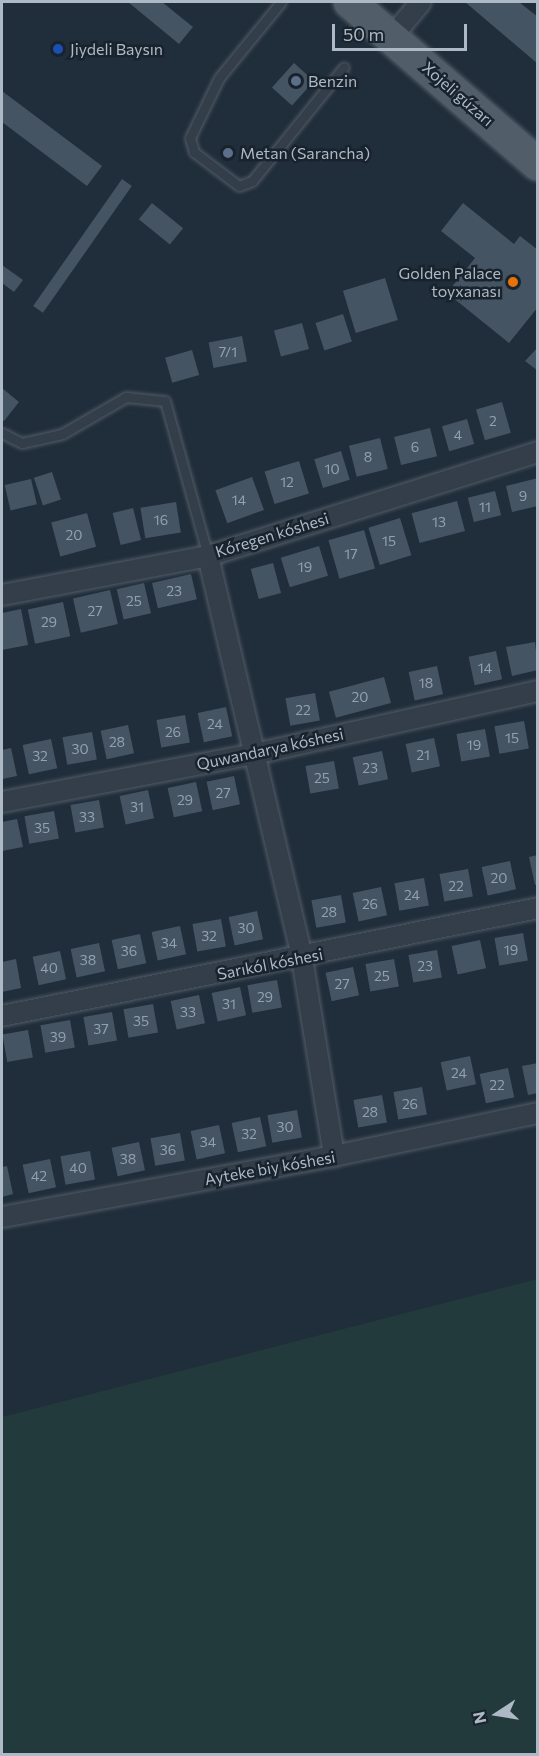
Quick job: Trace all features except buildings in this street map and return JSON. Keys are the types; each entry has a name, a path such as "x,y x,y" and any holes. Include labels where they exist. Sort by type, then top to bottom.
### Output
{"main road":[{"name":"Xojeli gúzarı","path":"350,2 537,164"}],"street":[{"path":"392,37 421,2"},
{"name":"Kóregen kóshesi","path":"2,595 208,556 537,452"},
{"path":"208,556 302,958 334,1156"},
{"name":"Quwandarya kóshesi","path":"2,802 254,754 537,691"},
{"name":"Sarıkól kóshesi","path":"2,1016 302,958 537,908"},
{"name":"Ayteke biy kóshesi","path":"2,1217 334,1156 537,1113"}],"lane":[{"path":"281,2 219,78 190,138 194,152 239,186 252,181 344,67"},
{"path":"2,433 22,443 62,434 126,397 165,401 208,556"}],"green space":[{"path":"537,1279 537,1754 2,1754 2,1417"}],"place":[{"name":"Jiydeli Baysın","path":"58,49"},
{"name":"Benzin","path":"296,81"},
{"name":"Metan (Sarancha)","path":"228,153"},
{"name":"Golden Palace toyxanası","path":"513,282"}]}
